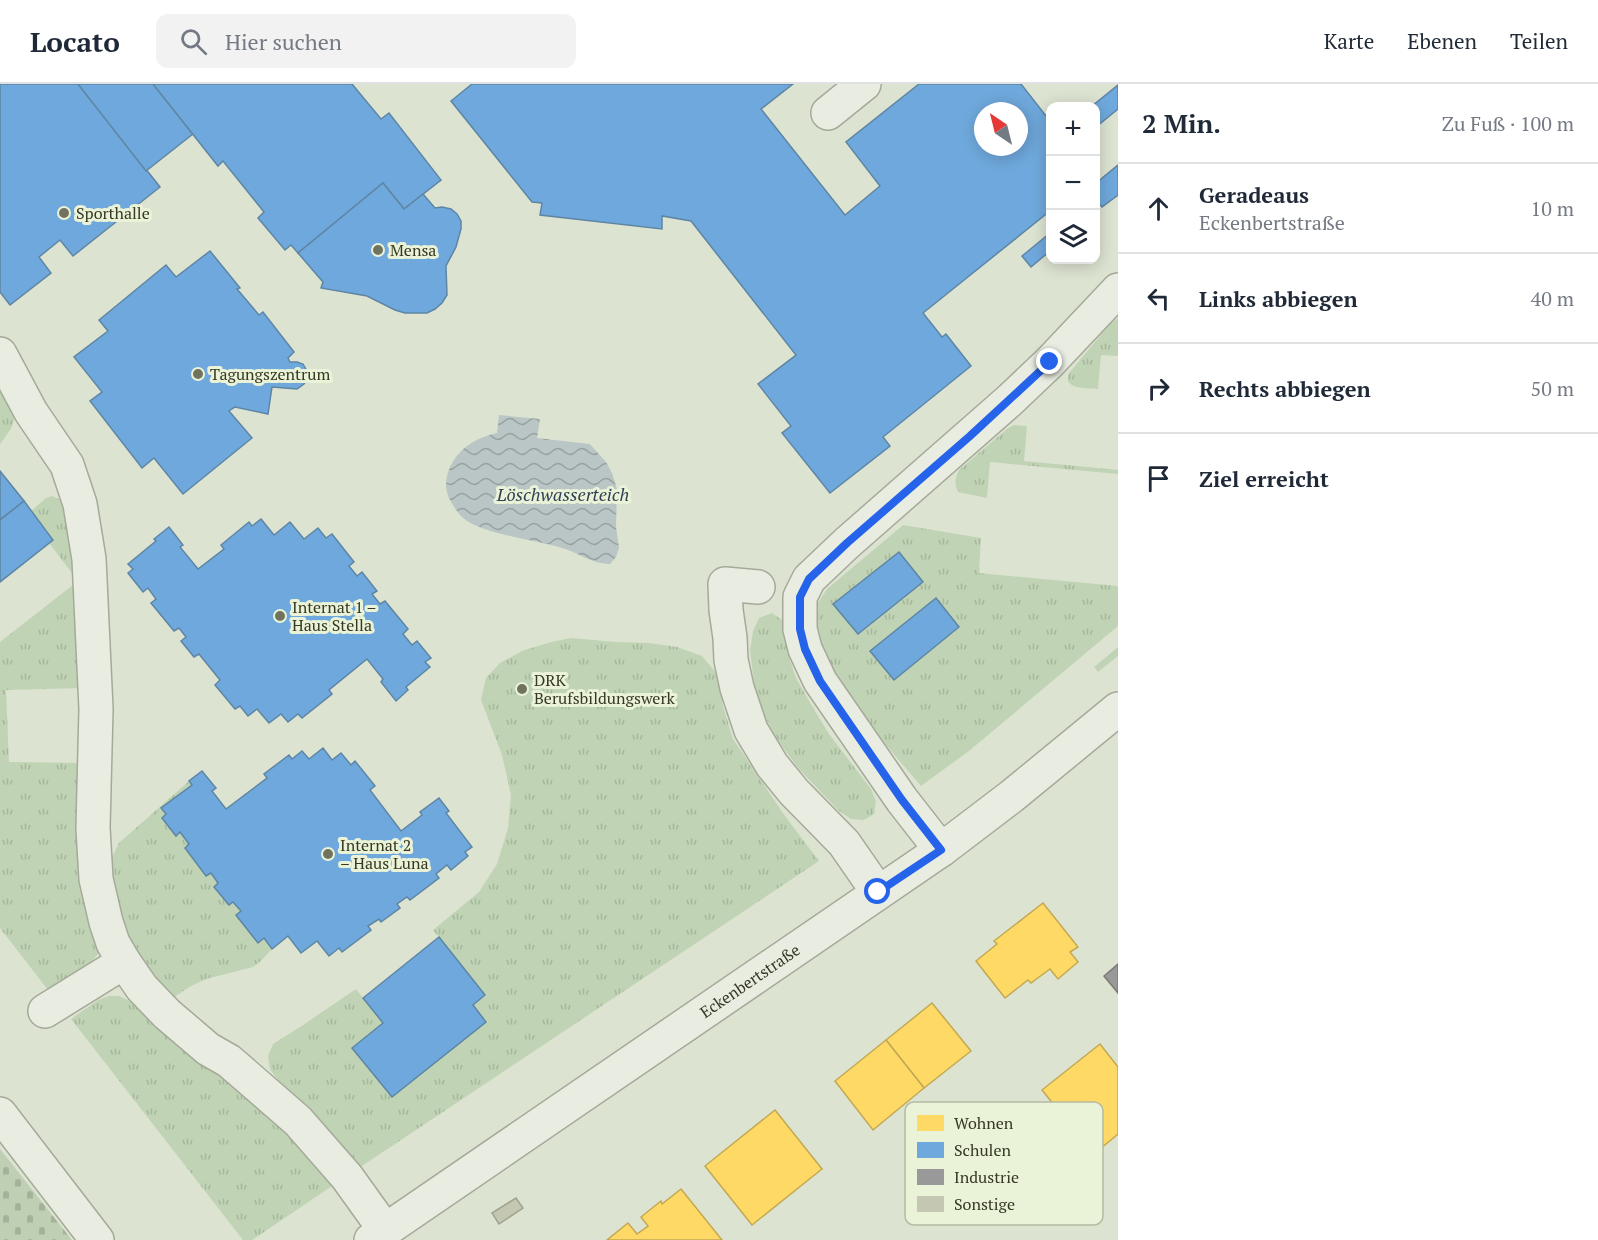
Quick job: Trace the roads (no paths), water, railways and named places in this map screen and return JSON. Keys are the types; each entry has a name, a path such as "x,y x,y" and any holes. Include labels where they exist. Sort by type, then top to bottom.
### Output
{"street":[{"path":"828,113 864,84"},
{"path":"941,850 902,800 820,681 805,649 800,629 800,597 809,579 847,543 912,501 1023,401 1050,362 1117,292"},
{"path":"0,354 31,412 67,465 80,504 89,559 96,698 93,828 96,879 113,943 142,987 167,1014 208,1049 229,1061 298,1121 346,1177 378,1235"},
{"path":"758,587 725,584 731,660 737,688 751,729 772,765 794,792 844,843 878,892"},
{"name":"Eckenbertstraße","path":"378,1235 941,850 1012,796 1118,709"},
{"path":"45,1011 124,962"},
{"path":"0,1114 97,1240"}],"water":[{"name":"Löschwasserteich","path":"499,415 540,419 537,438 590,444 606,462 617,489 616,527 619,548 610,564 603,564 552,545 481,528 470,523 458,512 446,490 450,467 469,444 497,433"}],"place":[{"name":"Sporthalle","path":"64,213"},
{"name":"Mensa","path":"378,250"},
{"name":"Tagungszentrum","path":"198,374"},
{"name":"Internat 1 – Haus Stella","path":"280,616"},
{"name":"DRK Berufsbildungswerk","path":"522,689"},
{"name":"Internat 2 – Haus Luna","path":"328,854"}]}
